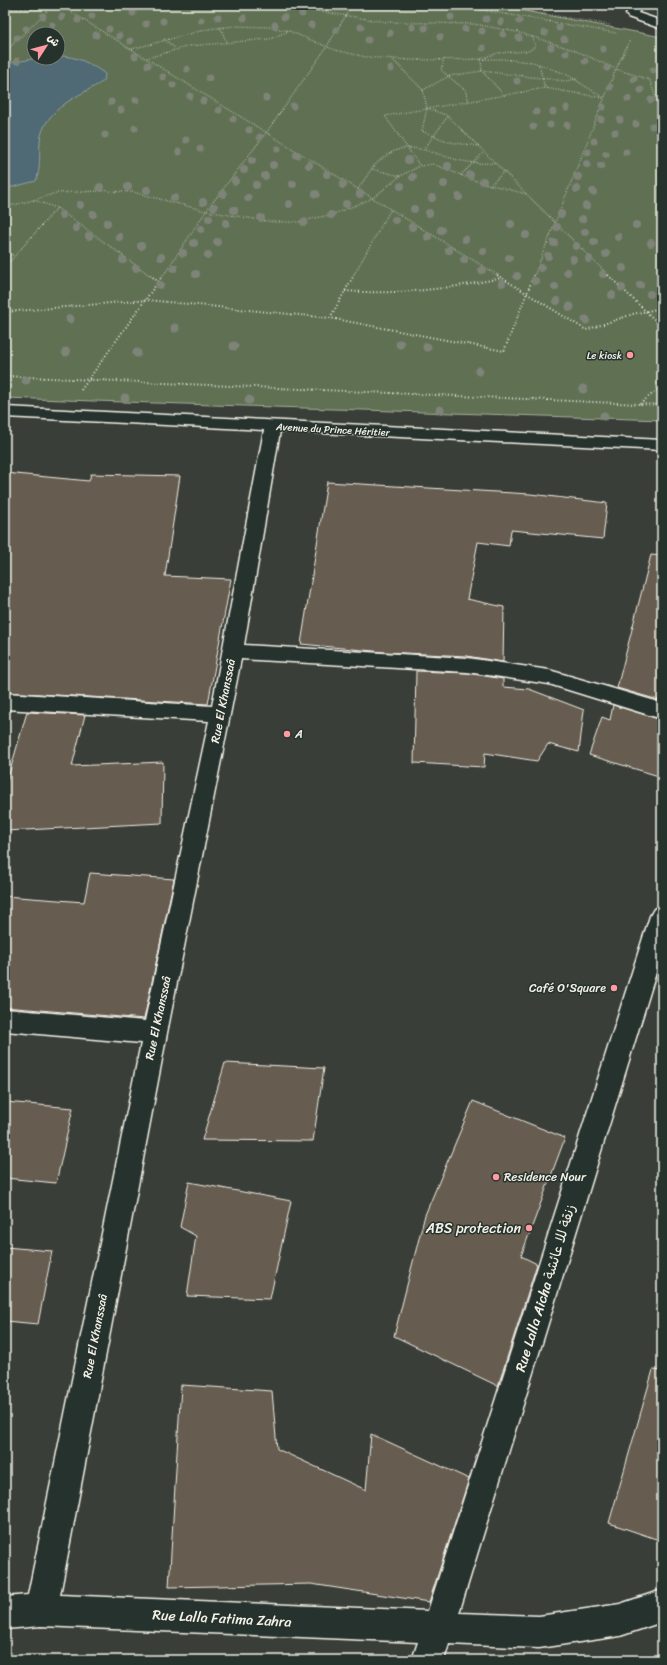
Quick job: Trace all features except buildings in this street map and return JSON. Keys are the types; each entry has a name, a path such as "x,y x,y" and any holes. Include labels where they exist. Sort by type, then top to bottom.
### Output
{"street":[{"path":"636,5 632,14 662,25"},
{"name":"Avenue du Prince Héritier","path":"5,412 662,445"},
{"name":"Rue El Khanssaâ","path":"41,1610 155,1033 194,849 219,714 233,651 273,426"},
{"path":"233,651 467,665 504,669 556,680 662,711"},
{"path":"5,701 219,714"},
{"name":"Rue Lalla Aicha زنقة للا عائشة","path":"428,1660 662,916"},
{"path":"5,1020 155,1033"},
{"name":"Rue Lalla Fatima Zahra","path":"5,1613 41,1610 539,1632 620,1620 662,1606"}],"path":[{"path":"5,52 53,5"},
{"path":"5,9 66,8 115,5"},
{"path":"279,5 344,17 386,22 474,24 532,36 574,50 616,69 650,80 662,118"},
{"path":"65,415 87,379 147,300 206,211 266,133 326,48 352,5"},
{"path":"453,5 632,36"},
{"path":"493,5 636,30"},
{"path":"66,8 586,330 646,311 662,308"},
{"path":"5,312 147,300 330,318 504,351 616,69 632,36 645,20"},
{"path":"132,49 147,46 164,39 220,27 264,26 289,31 326,48 351,54 391,58 503,59 551,67 577,79 604,98"},
{"path":"220,27 227,43"},
{"path":"147,59 176,48 253,41 281,35 289,31"},
{"path":"481,59 498,54 529,50 535,46 532,36"},
{"path":"164,39 176,48"},
{"path":"391,58 423,90 427,108 422,131 443,142 478,146"},
{"path":"444,59 441,70 465,90 469,101"},
{"path":"481,59 482,71 504,95"},
{"path":"539,65 545,88"},
{"path":"423,90 449,76 482,71 565,81 577,79"},
{"path":"420,166 385,116 545,88 564,90 604,98"},
{"path":"427,108 448,116 662,327"},
{"path":"425,148 448,116"},
{"path":"358,189 380,160 395,150 408,147 425,148 455,159 471,162 495,163"},
{"path":"461,175 471,162 484,152"},
{"path":"5,207 56,193 100,191 133,192 206,211 273,222 298,222 334,214 373,198 400,176 420,166 433,164 490,185 526,194"},
{"path":"372,169 400,176"},
{"path":"490,185 504,172"},
{"path":"34,200 57,208 159,282"},
{"path":"5,267 57,208"},
{"path":"330,318 391,209"},
{"path":"5,254 15,255"},
{"path":"344,291 368,294 406,292 474,284 502,277"},
{"path":"5,376 662,406"},
{"path":"640,404 662,386"}],"green space":[{"path":"5,5 493,5 662,37 662,420 5,398"}],"water":[{"path":"66,56 89,63 105,74 104,81 64,104 55,111 48,120 40,141 38,176 36,181 5,189 5,64 26,60 26,66 66,66"}],"place":[{"name":"Le kiosk","path":"630,355"},
{"name":"A","path":"287,734"},
{"name":"Café O'Square","path":"614,988"},
{"name":"Residence Nour","path":"496,1177"},
{"name":"ABS protection","path":"529,1228"}]}
